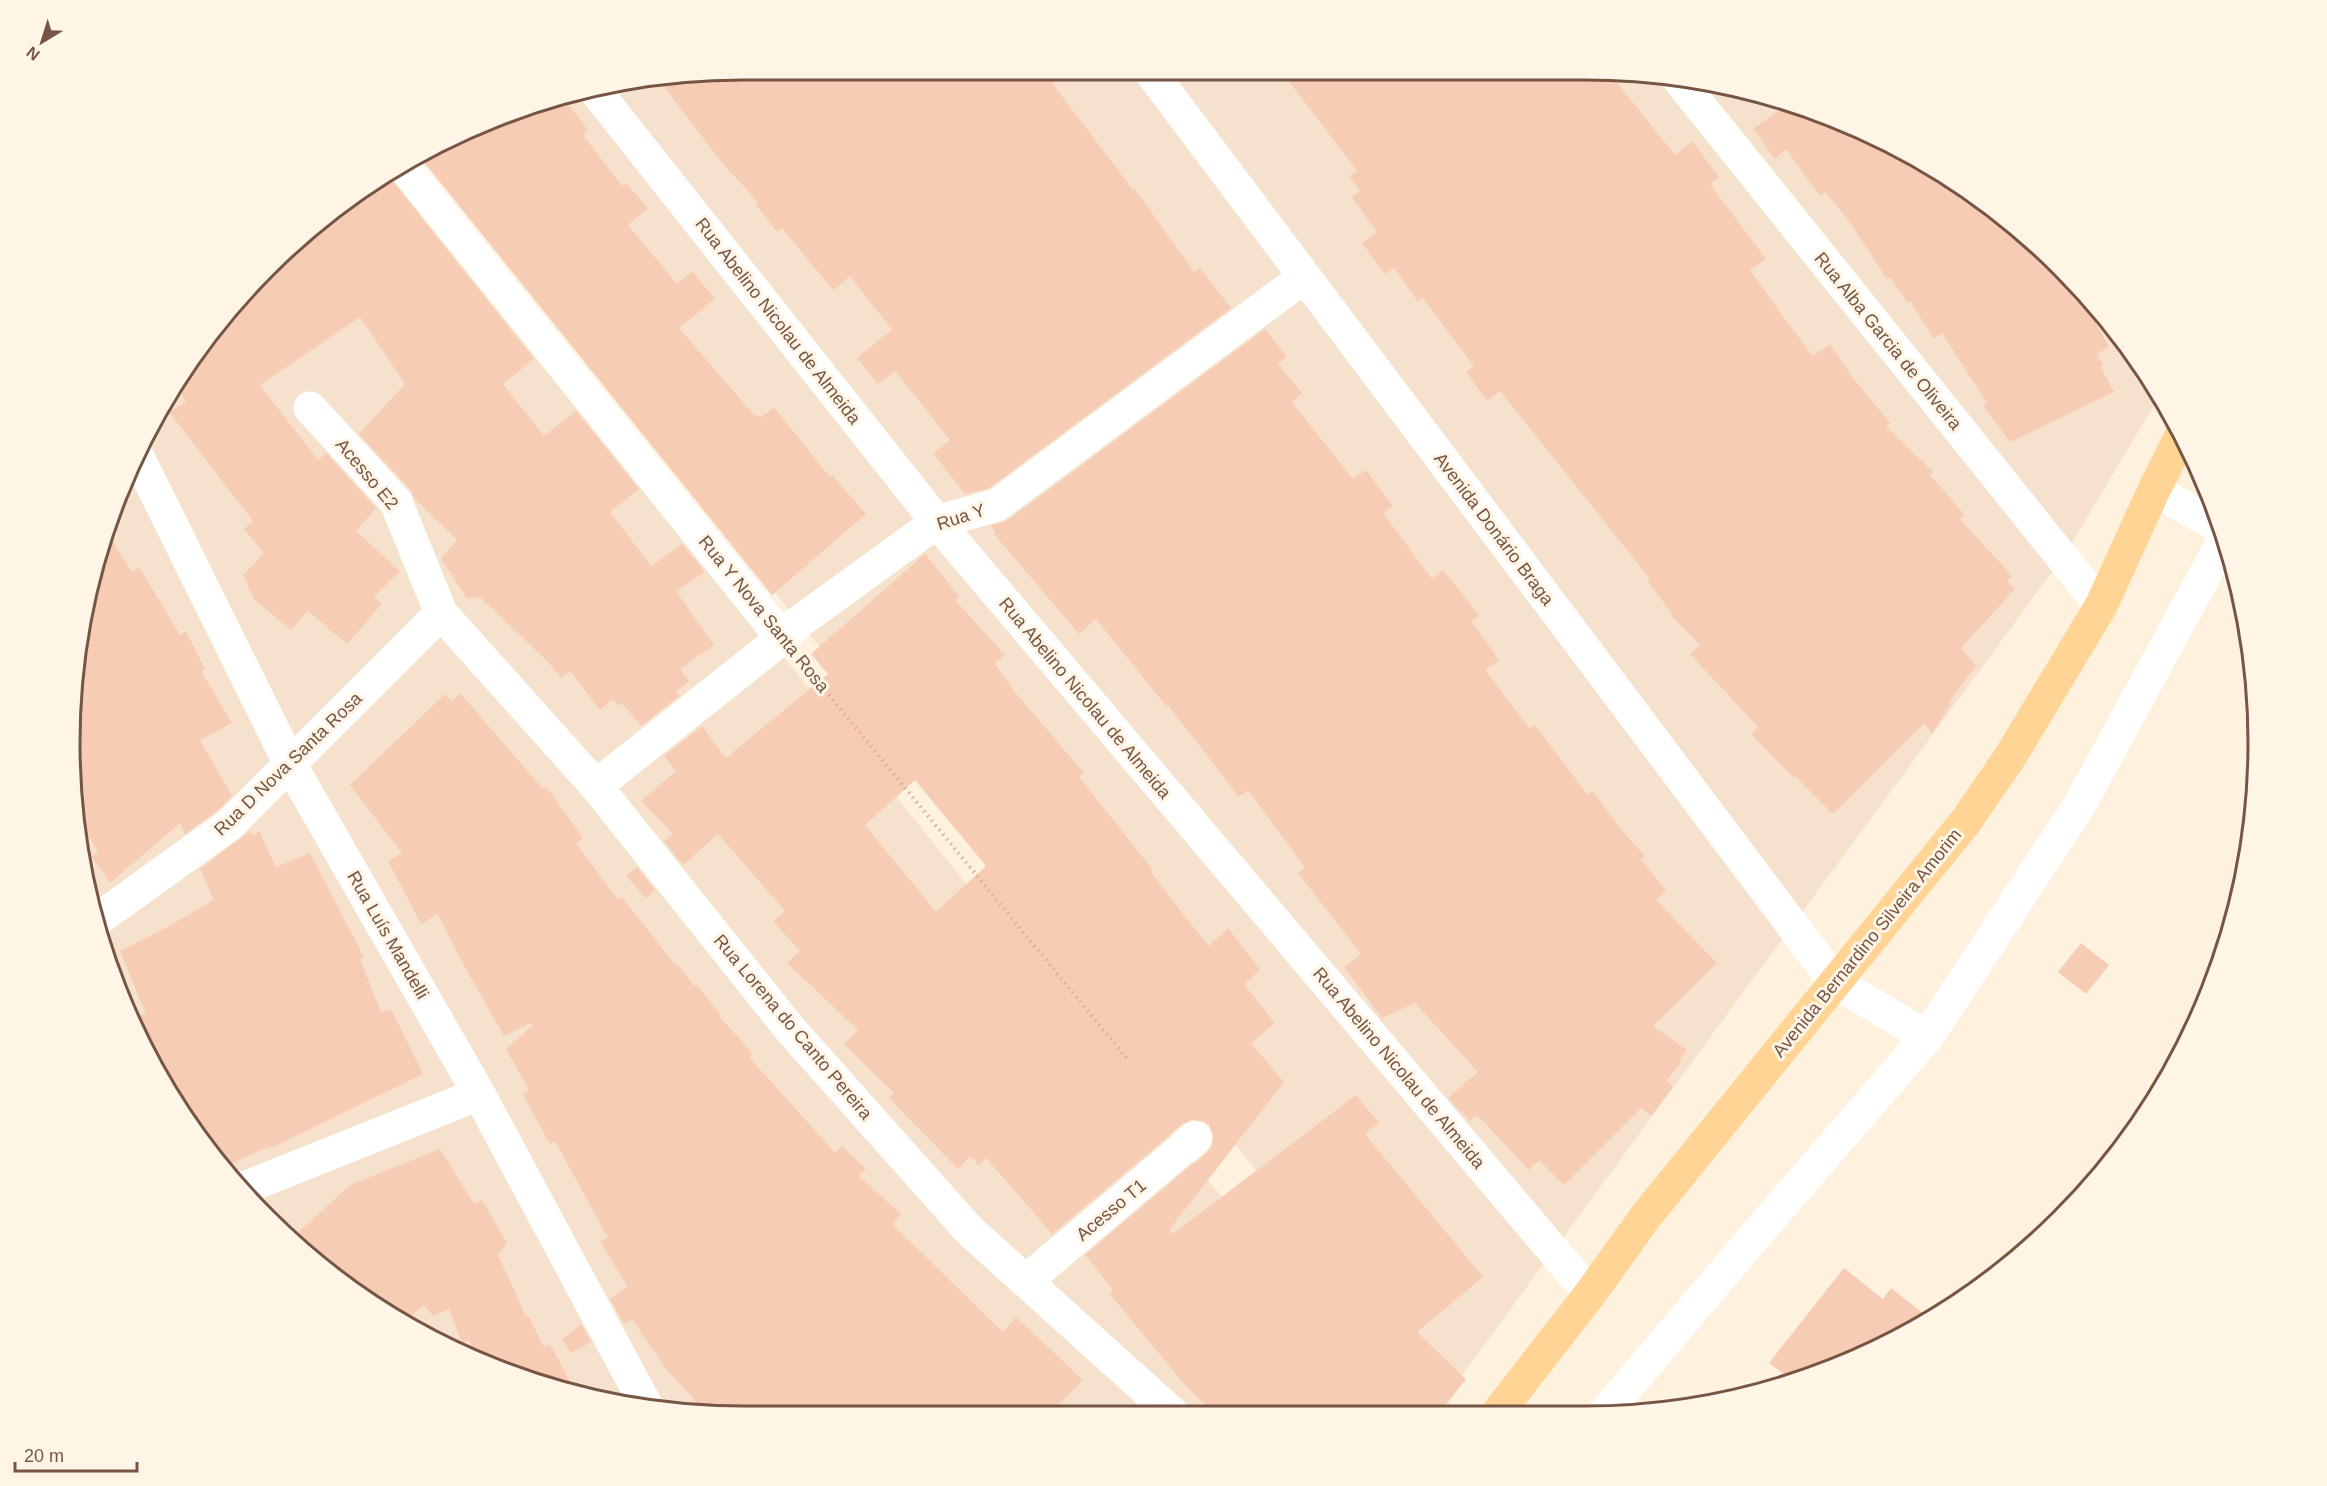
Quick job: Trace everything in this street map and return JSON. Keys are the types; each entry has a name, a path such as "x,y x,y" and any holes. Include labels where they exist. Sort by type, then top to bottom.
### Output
{"main road":[{"name":"Avenida Bernardino Silveira Amorim","path":"1503,1406 1590,1294 1646,1216 1965,821 2010,757 2101,606 2176,445"}],"street":[{"name":"Avenida Donário Braga","path":"1157,80 1835,982"},
{"name":"Rua Alba Garcia de Oliveira","path":"1694,89 2101,606"},
{"name":"Rua Abelino Nicolau de Almeida","path":"599,95 936,522 1590,1294"},
{"name":"Rua Y Nova Santa Rosa","path":"407,171 782,638"},
{"name":"Rua Y","path":"596,786 799,622 936,522 997,505 1304,277"},
{"name":"Acesso E2","path":"310,408 396,502 441,613"},
{"name":"Rua Luís Mandelli","path":"142,464 291,764 478,1094 642,1399"},
{"path":"2154,490 2209,522"},
{"path":"1611,1405 1927,1037 2079,806 2218,550"},
{"name":"Rua D Nova Santa Rosa","path":"102,916 229,825 441,613"},
{"name":"Rua Lorena do Canto Pereira","path":"441,613 596,786 790,1029 969,1230 1164,1406"},
{"path":"1835,982 1927,1037"},
{"path":"249,1186 478,1094"},
{"name":"Acesso T1","path":"1026,1281 1195,1138"}],"path":[{"name":"Rua Y Nova Santa Rosa","path":"782,638 1128,1060"}],"shaded area":[{"path":"1584,80 1671,85 1756,102 1838,130 1916,168 1953,191 2021,244 2053,274 2110,339 2155,404 2066,553 1443,1401 1151,1041 799,622 426,160 489,130 571,102 656,85 700,81"},
{"path":"397,176 1103,1054 1396,1406 743,1406 656,1401 571,1384 489,1356 411,1318 374,1295 306,1242 244,1180 217,1147 191,1112 168,1075 148,1036 130,997 102,915 85,830 81,786 81,700 85,656 102,571 115,530 130,489 168,411 191,374 244,306 306,244 374,191"}],"building":[{"path":"743,80 1050,80 1133,190 1135,189 1194,272 1200,268 1231,308 989,488 965,494 933,453 950,440 895,371 878,384 857,358 892,330 850,276 833,290 782,228 777,232 755,204 758,202 723,164 662,84"},
{"path":"1288,80 1616,81 1675,155 1692,141 1719,177 1710,184 1766,259 1750,270 1779,311 1813,356 1830,344 1853,378 1890,423 1886,426 1933,472 1930,475 1965,515 1960,519 2012,576 2007,581 2015,589 1961,648 1976,666 1949,702 1951,704 1932,733 1924,723 1833,814 1795,776 1794,778 1751,734 1758,727 1690,654 1700,645 1671,616 1672,614 1648,581 1650,579 1500,391 1487,401 1466,372 1474,366 1423,298 1418,302 1394,268 1385,274 1362,243 1377,232 1352,197 1360,191 1349,176 1357,171"},
{"path":"567,103 588,130 583,135 622,186 626,183 648,208 628,225 677,284 692,271 715,299 679,328 755,416 760,418 774,407 830,477 832,475 866,514 772,595 424,162 489,130"},
{"path":"1780,110 1838,130 1877,148 1953,191 2021,244 2053,274 2094,319 2109,347 2097,354 2103,365 2100,366 2114,392 2010,442 1983,406 1987,403 1942,333 1934,339 1910,301 1908,303 1890,277 1887,279 1849,221 1825,192 1820,196 1786,149 1775,159 1753,129"},
{"path":"392,180 534,359 503,384 544,436 576,411 639,489 610,512 651,566 682,544 705,572 676,591 714,645 680,669 689,681 676,692 679,696 641,726 622,703 619,706 613,699 600,710 570,671 561,678 548,662 480,597 467,599 441,558 457,540 415,499 410,489 359,434 405,384 360,317 260,385 318,460 326,453 376,508 356,531 400,571 374,597 382,604 347,644 308,611 291,630 254,599 243,575 264,553 244,529 253,521 169,412 186,402 180,392 217,339 244,306 306,244 339,217"},
{"path":"1265,329 1287,357 1278,364 1302,393 1292,402 1353,479 1366,470 1393,506 1383,513 1432,579 1443,570 1479,615 1471,621 1499,660 1485,670 1530,729 1535,725 1588,795 1593,791 1624,833 1645,856 1641,860 1666,890 1656,900 1717,963 1653,1026 1687,1050 1679,1061 1681,1063 1666,1081 1673,1087 1651,1116 1641,1108 1564,1185 1539,1160 1529,1170 1477,1115 1470,1121 1448,1098 1478,1072 1415,1003 1382,1018 1344,967 1361,954 1298,873 1305,868 1248,790 1239,797 1168,705 1166,706 1096,619 1079,634 994,534 996,533 991,526 1008,520"},
{"path":"112,540 132,572 139,567 180,635 186,631 205,669 201,671 232,723 200,740 232,796 217,811 185,834 180,823 110,883 91,856 98,852 85,829 81,786 81,700 92,614"},
{"path":"925,554 959,596 955,600 1005,655 995,664 1014,691 1084,773 1079,777 1153,870 1151,872 1183,914 1209,946 1228,928 1260,970 1244,984 1275,1023 1251,1043 1284,1082 1169,1230 1173,1234 1356,1095 1379,1123 1365,1134 1483,1277 1417,1332 1466,1379 1445,1406 1207,1406 1184,1384 1109,1293 1113,1290 1085,1255 1207,1152 1212,1145 1213,1135 1209,1125 1202,1121 1192,1120 1183,1124 1052,1234 986,1158 979,1165 970,1156 958,1169 889,1098 894,1093 844,1044 858,1030 787,963 800,951 773,921 785,911 718,834 683,865 664,841 673,834 641,801 676,771 664,756 702,726 726,758 828,674 811,654","holes":["915,780 986,866 936,912 865,825"]},
{"path":"460,693 543,789 546,786 583,838 576,843 618,900 622,897 676,966 678,965 694,986 696,984 721,1015 719,1016 753,1054 749,1057 835,1153 842,1146 866,1169 859,1176 901,1214 892,1224 1003,1332 1016,1317 1083,1380 1057,1406 699,1405 666,1369 632,1319 624,1324 610,1299 627,1286 600,1241 608,1238 555,1141 550,1144 522,1093 529,1090 506,1049 533,1025 531,1023 504,1036 438,914 421,924 388,861 402,853 350,785 445,694 452,701"},
{"path":"250,831 253,836 259,831 276,867 310,853 364,957 360,959 381,1012 391,1009 423,1074 271,1148 270,1146 231,1164 191,1112 168,1075 138,1015 146,1014 120,951 214,900 200,869"},
{"path":"637,867 655,890 646,898 626,876"},
{"path":"2081,943 2109,965 2086,994 2058,972"},
{"path":"440,1149 474,1204 482,1200 507,1243 498,1255 526,1316 528,1315 544,1347 550,1344 571,1384 489,1356 473,1349 469,1340 462,1343 449,1309 433,1316 424,1305 410,1317 374,1295 297,1234 350,1185"},
{"path":"1844,1268 1883,1299 1891,1288 1923,1313 1838,1356 1797,1371 1785,1375 1769,1363"},
{"path":"581,1324 591,1342 571,1353 562,1340"}]}
